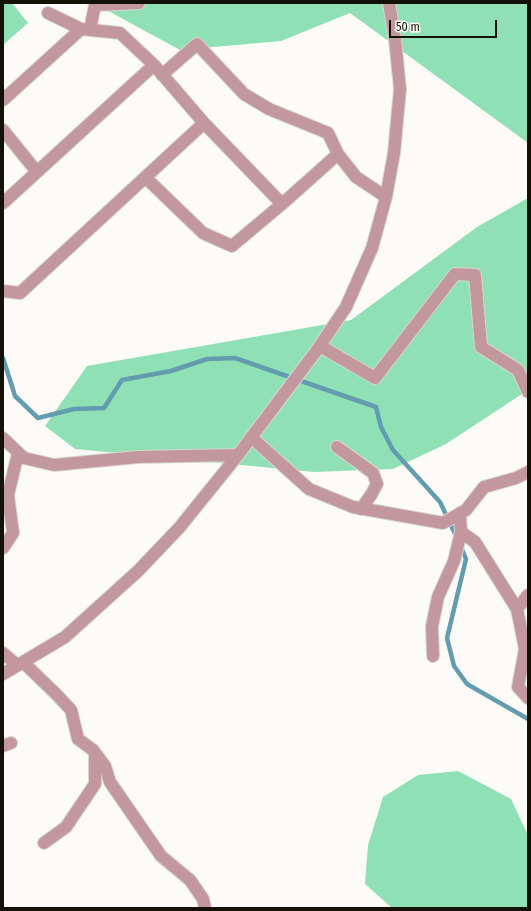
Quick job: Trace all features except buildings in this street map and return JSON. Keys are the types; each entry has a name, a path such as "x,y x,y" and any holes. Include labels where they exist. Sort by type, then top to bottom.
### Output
{"street":[{"path":"3,100 85,29 95,5 139,3"},
{"path":"14,668 65,637 138,571 179,528 251,438 319,348 346,307 372,248 386,197 394,153 400,89 396,39 389,3"},
{"path":"48,13 85,29 120,33 154,65 204,123 282,204"},
{"path":"162,76 197,44 244,94 269,110 328,133 338,154 356,177 386,197"},
{"path":"3,203 154,65"},
{"path":"3,291 20,293 204,123"},
{"path":"3,130 37,172"},
{"path":"146,178 203,233 232,246 338,154"},
{"path":"319,348 375,378 455,274 475,275 480,347 518,370 528,392"},
{"path":"3,438 24,458 54,466 138,457 238,455"},
{"path":"251,438 309,489 353,507 442,524 466,510 484,487 516,478 528,472"},
{"path":"337,447 373,473 377,484 361,509"},
{"path":"3,548 13,533 8,495 18,453"},
{"path":"433,656 432,626 438,597 456,555 460,532 458,514"},
{"path":"460,532 475,542 517,609 525,649 518,687 528,698"},
{"path":"517,609 528,594"},
{"path":"3,653 14,668 57,695 71,710 78,739 95,754 105,766 110,782 161,856 190,880 203,899 205,908"},
{"path":"44,843 66,827 95,784 95,754"}],"green space":[{"path":"3,3 12,3 28,23 3,45"},
{"path":"98,3 528,3 528,143 350,13 281,41 180,50 101,7"},
{"path":"528,198 528,390 446,444 393,469 314,472 75,449 45,426 87,366 351,320 477,227"},
{"path":"458,771 511,799 528,835 528,908 392,908 365,884 368,845 383,797 418,775"}],"waterway":[{"path":"3,358 15,396 38,418 74,409 104,408 122,380 171,371 207,359 235,358 376,407 381,427 393,450 440,502 457,538"},
{"path":"461,547 466,559 447,638 454,666 467,684 528,719"}]}
